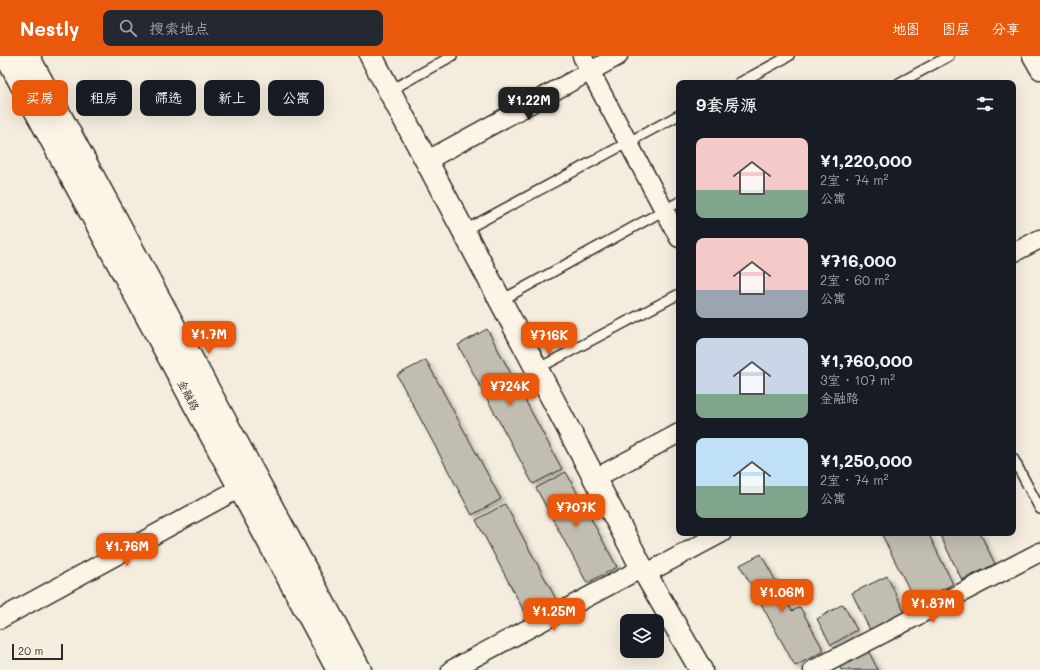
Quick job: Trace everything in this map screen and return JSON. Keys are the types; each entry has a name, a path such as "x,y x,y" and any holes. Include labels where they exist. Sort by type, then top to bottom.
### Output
{"main road":[{"name":"金融路","path":"6,56 338,670"},
{"name":"金融路","path":"28,56 360,670"},
{"path":"371,56 594,479 644,571 701,670"}],"street":[{"path":"426,161 586,64 618,56"},
{"path":"1032,56 1040,70"},
{"path":"586,64 676,232"},
{"path":"1016,251 1040,239"},
{"path":"594,479 676,435"},
{"path":"0,619 240,488"},
{"path":"452,670 644,571 716,536"},
{"path":"813,670 1040,552"}],"lane":[{"path":"389,91 452,56"},
{"path":"745,80 790,56"},
{"path":"905,80 949,56"},
{"path":"463,231 676,117"},
{"path":"500,301 676,204"},
{"path":"537,369 676,296"},
{"path":"1016,464 1040,510"}],"building":[{"path":"487,329 562,469 533,484 458,345"},
{"path":"426,360 501,499 472,515 397,375"},
{"path":"566,472 617,567 587,583 536,488"},
{"path":"505,504 556,599 526,615 476,520"},
{"path":"882,536 929,536 953,584 916,603"},
{"path":"940,536 981,536 995,564 962,580"},
{"path":"761,554 792,611 800,607 824,651 795,666 740,565"},
{"path":"887,576 906,615 871,632 852,593"},
{"path":"843,604 857,630 831,645 817,619"},
{"path":"868,650 878,670 841,670 839,665"}]}
